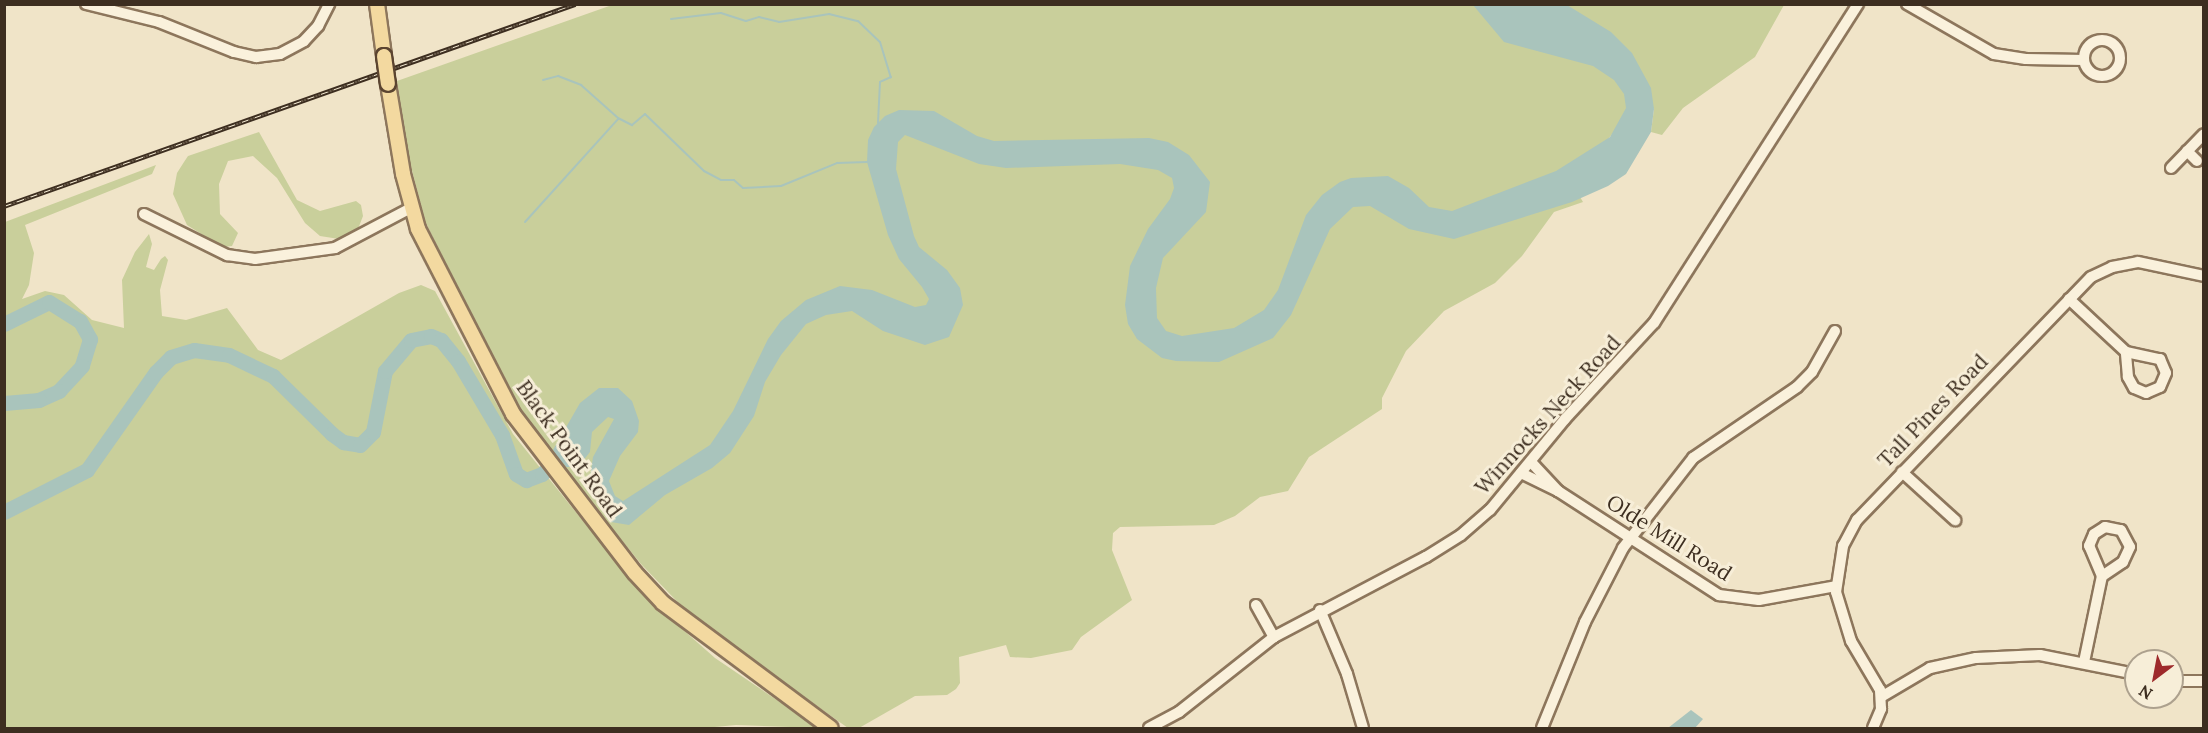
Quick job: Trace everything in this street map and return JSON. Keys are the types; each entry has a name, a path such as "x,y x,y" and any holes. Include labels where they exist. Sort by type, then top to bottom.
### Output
{"main road":[{"name":"Black Point Road","path":"376,4 411,208 430,255 513,414 561,478 663,603 831,729"}],"street":[{"path":"86,4 159,22 234,52 256,57 283,52 303,41 320,24 329,4"},
{"name":"Winnocks Neck Road","path":"1149,729 1179,712 1274,637 1320,610 1455,539 1485,515 1654,322 1858,4"},
{"path":"1907,4 1994,54 2026,59 2084,60"},
{"path":"2171,168 2204,134"},
{"path":"2187,151 2197,160"},
{"path":"144,214 227,255 255,259 336,248 411,208"},
{"name":"Tall Pines Road","path":"1881,697 1846,628 1836,586 1841,555 1852,529 1902,472 2069,298 2099,272 2126,263 2151,263 2204,276"},
{"path":"2069,298 2126,352 2151,354 2162,361 2166,376 2160,387 2146,393 2134,388 2128,377 2126,352"},
{"path":"1542,729 1585,622 1629,539 1693,458 1804,381 1835,331"},
{"name":"Olde Mill Road","path":"1531,462 1558,491"},
{"path":"1902,472 1955,520"},
{"name":"Olde Mill Road","path":"1521,473 1558,491 1696,584 1727,598 1759,600 1836,586"},
{"path":"2084,662 2102,576 2090,543 2099,530 2112,527 2126,535 2129,550 2123,562 2102,576"},
{"path":"1256,605 1274,637"},
{"path":"1320,610 1347,674 1363,729"},
{"path":"1873,729 1881,709 1881,697 1930,668 1958,660 2032,655 2084,662 2124,671"},
{"path":"2184,681 2204,681"}],"green space":[{"path":"1490,4 1621,82 1630,112 1600,149 1564,170 1583,202 1554,212 1522,256 1495,283 1444,311 1406,351 1382,398 1382,409 1309,457 1288,491 1260,497 1235,516 1214,525 1120,527 1113,533 1112,550 1132,600 1081,637 1072,650 1031,658 1010,657 1006,645 959,657 960,683 956,689 947,695 915,696 859,728 848,728 693,618 641,564 544,444 505,384 425,221 408,155 397,81 612,5"},
{"path":"1558,5 1784,5 1755,57 1683,108 1662,135 1651,132 1654,109"},
{"path":"259,132 297,200 320,211 356,201 361,205 363,216 358,229 339,239 320,236 305,223 277,178 253,156 228,161 219,184 220,214 238,233 232,246 222,247 187,225 173,194 177,173 188,156"},
{"path":"156,165 152,174 25,225 34,253 29,285 22,299 45,291 64,295 92,320 124,328 122,280 135,252 149,234 152,244 146,267 154,270 165,256 168,260 160,290 162,316 186,320 227,308 258,350 281,360 399,293 421,285 435,291 513,434 624,572 655,605 715,658 818,728 736,725 704,728 5,728 5,222"}],"water":[{"path":"1473,5 1567,5 1611,32 1632,53 1651,88 1654,109 1651,132 1626,174 1608,186 1572,202 1454,239 1409,229 1370,206 1353,207 1330,229 1291,315 1273,338 1219,362 1176,361 1162,358 1137,339 1128,324 1125,305 1130,266 1148,229 1170,199 1174,188 1172,178 1158,170 1120,164 1006,168 979,164 905,135 898,142 896,169 914,236 919,247 947,270 960,288 963,305 949,337 925,345 883,331 852,311 826,315 806,324 781,355 765,382 754,416 730,453 712,468 665,495 629,525 611,522 589,484 593,457 614,419 608,417 592,432 590,452 578,467 566,467 553,450 580,403 599,388 618,388 632,401 639,421 638,432 620,456 609,481 615,496 623,501 710,445 733,411 768,339 781,321 806,300 840,286 872,290 915,307 926,305 929,299 899,259 888,235 867,162 868,140 874,127 885,116 899,110 934,111 977,136 994,141 1149,138 1168,142 1189,155 1210,182 1206,212 1163,258 1156,288 1157,318 1166,331 1182,336 1234,328 1264,310 1278,290 1306,215 1322,195 1340,182 1351,178 1388,176 1409,188 1429,207 1452,211 1556,171 1610,137 1626,108 1624,94 1614,80 1593,66 1504,42"},
{"path":"1691,710 1703,719 1695,728 1668,728"}],"waterway":[{"path":"671,19 721,13 746,21 759,17 779,22 829,14 858,21 880,42 891,77 880,82 878,123"},
{"path":"543,80 558,76 581,85 618,118 632,125 645,114 704,171 721,180 734,180 743,188 781,186 837,163 867,162"},
{"path":"525,222 618,119"},
{"path":"4,324 49,302 80,321 90,339 82,366 59,391 39,400 4,403"},
{"path":"4,512 87,470 156,372 171,357 194,350 229,355 273,376 332,434 343,442 360,445 373,432 385,371 411,340 431,336 441,340 458,361 502,435 516,474 526,480 542,474 571,443"}],"railway":[{"path":"4,206 575,4"}]}
